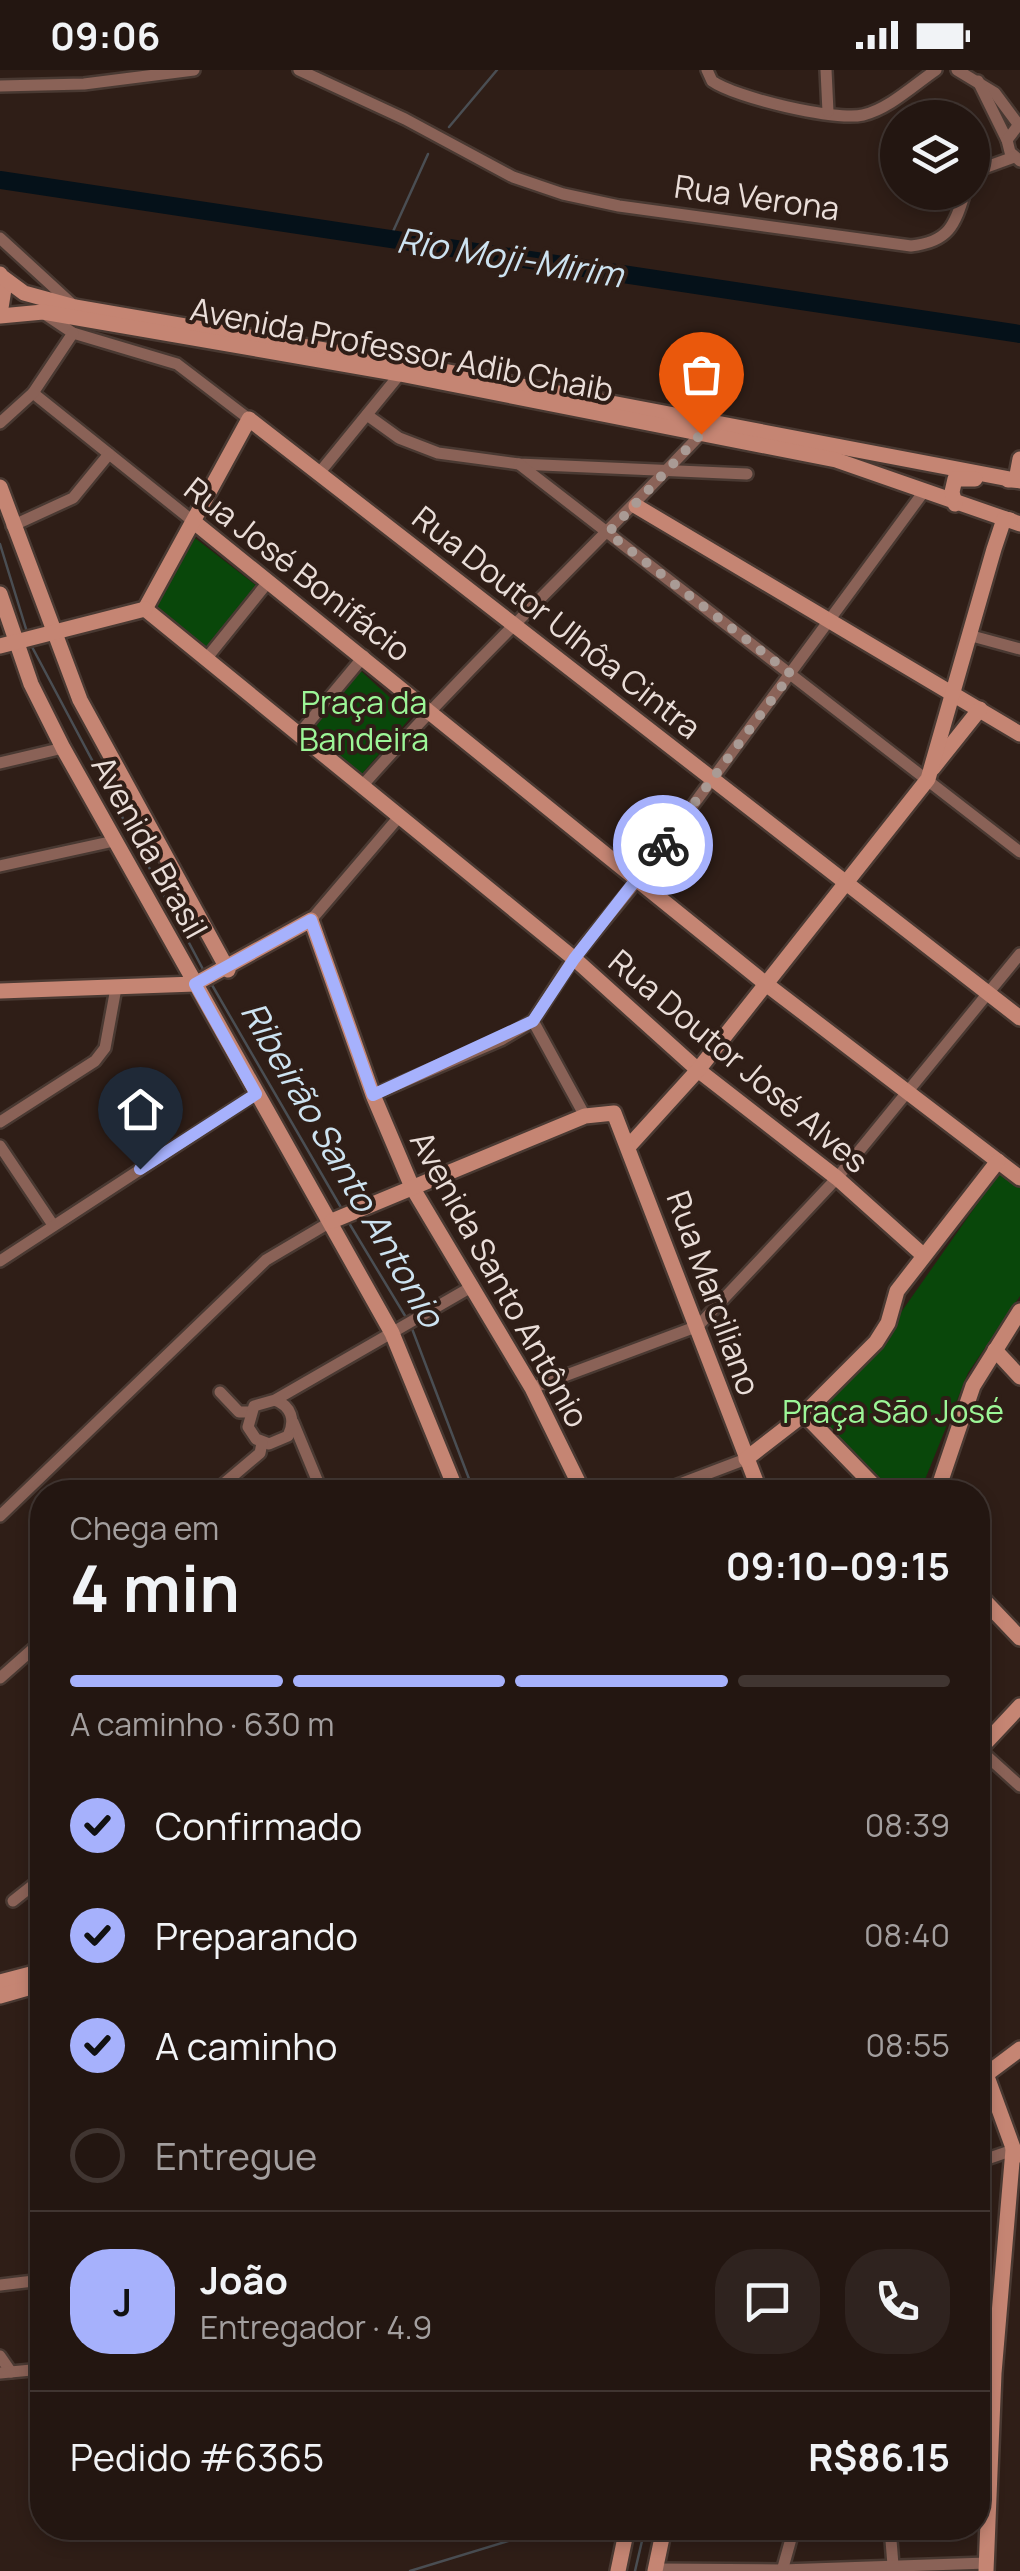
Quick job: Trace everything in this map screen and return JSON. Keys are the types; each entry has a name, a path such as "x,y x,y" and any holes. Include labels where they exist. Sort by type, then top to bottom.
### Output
{"street":[{"path":"0,86 84,84 194,70"},
{"name":"Rua Verona","path":"299,70 405,119 513,177 619,206 911,246 942,240 951,231 958,210"},
{"path":"708,70 712,82 723,89 828,112 863,114 936,70"},
{"path":"826,70 828,112"},
{"path":"956,70 995,93 1019,124 1007,140"},
{"path":"978,81 1017,159 990,166"},
{"path":"0,238 75,307"},
{"path":"0,275 4,289 0,315"},
{"name":"Avenida Professor Adib Chaib","path":"0,275 24,293 75,307 401,363 1018,480"},
{"path":"12,643 145,608 249,419 177,364 73,332 43,312"},
{"name":"Avenida Professor Adib Chaib","path":"0,315 43,312 400,374 836,460 1015,522"},
{"path":"0,424 32,394 73,332"},
{"path":"320,472 400,374"},
{"name":"Rua José Bonifácio","path":"32,394 430,709 766,984 1020,1178"},
{"path":"368,414 417,448 519,464 747,474"},
{"name":"Rua Doutor Ulhôa Cintra","path":"249,419 1020,1018"},
{"path":"362,786 430,709 636,506 701,434"},
{"path":"12,526 73,498 109,454"},
{"path":"373,1095 533,1021 574,959 638,880 924,490 955,479 1018,480 1020,460"},
{"path":"519,464 791,674 931,774 1020,852"},
{"path":"955,479 955,504"},
{"name":"Avenida Brasil","path":"0,487 47,634 212,977 256,1094 336,1219 398,1331 453,1480"},
{"path":"636,506 1020,734"},
{"path":"931,774 972,636 1015,522"},
{"path":"206,659 268,582"},
{"name":"Avenida Brasil","path":"0,594 12,643 114,841 212,977"},
{"name":"Rua Doutor José Alves","path":"145,608 574,959 698,1070 837,1178 923,1254"},
{"path":"972,636 1020,650"},
{"path":"299,734 364,656"},
{"path":"629,1146 698,1070 980,710"},
{"path":"0,764 63,748"},
{"path":"0,991 116,988 212,977 311,920 398,818"},
{"path":"0,866 114,841"},
{"name":"Avenida Santo Antônio","path":"311,920 373,1095 412,1187 532,1388 577,1480"},
{"path":"532,1388 698,1326 837,1178 1020,954"},
{"path":"0,1122 95,1061 105,1048 116,988"},
{"path":"37,1480 266,1260 336,1219 585,1116 533,1021"},
{"path":"0,1261 256,1094"},
{"name":"Rua Marciliano","path":"585,1116 614,1113 755,1480"},
{"path":"0,1146 54,1225"},
{"path":"691,1480 746,1459 804,1414 876,1342 888,1323 898,1291 923,1254 998,1162"},
{"path":"262,1442 248,1427 250,1412 260,1402 275,1400 474,1286"},
{"path":"941,1480 973,1386 1020,1311"},
{"path":"995,1350 1020,1377"},
{"path":"220,1392 239,1412 250,1412"},
{"path":"275,1400 288,1408 317,1480"},
{"path":"804,1414 868,1480"},
{"path":"262,1442 282,1440 292,1422"},
{"path":"228,1480 260,1453 262,1442"},
{"path":"0,1516 30,1487"},
{"path":"990,1607 1020,1638"},
{"path":"0,1678 30,1652"},
{"path":"990,1737 1020,1706"},
{"path":"990,1760 1020,1786"},
{"path":"14,1901 30,1888"},
{"path":"0,1982 30,1975"},
{"path":"0,1996 30,1987"},
{"path":"990,2072 1020,2048"},
{"path":"990,2097 1020,2167"},
{"path":"990,2158 1013,2150"},
{"path":"990,2470 1013,2150"},
{"path":"0,2284 30,2281"},
{"path":"0,2356 5,2372 30,2370"},
{"path":"990,2374 994,2373"},
{"path":"618,2571 624,2540"},
{"path":"661,2540 655,2570 782,2571 986,2567 987,2540"},
{"path":"782,2571 791,2540"},
{"path":"891,2540 893,2566"}],"green space":[{"path":"195,538 257,586 206,648 155,607"},
{"name":"Praça da Bandeira","path":"361,671 411,717 361,775 311,732"},
{"name":"Praça São José","path":"1001,1170 1020,1185 1020,1296 968,1373 925,1480 878,1480 814,1414 890,1328"}],"waterway":[{"path":"449,127 497,70"},
{"path":"391,236 428,154"},
{"name":"Rio Moji-Mirim","path":"0,180 1020,334"},
{"name":"Ribeirão Santo Antonio","path":"0,544 27,632"},
{"name":"Ribeirão Santo Antonio","path":"31,645 205,973"},
{"name":"Ribeirão Santo Antonio","path":"212,985 343,1211"},
{"name":"Ribeirão Santo Antonio","path":"349,1223 407,1319"},
{"name":"Ribeirão Santo Antonio","path":"411,1326 469,1480"},
{"path":"410,2571 512,2540"},
{"name":"Ribeirão Santo Antonio","path":"635,2571 642,2540"}],"way so far":[{"path":"663,845 791,674 608,533 701,434"}],"route":[{"path":"140,1169 256,1094 195,984 228,970 311,920 373,1095 501,1040 533,1021 574,959 663,845"}]}
